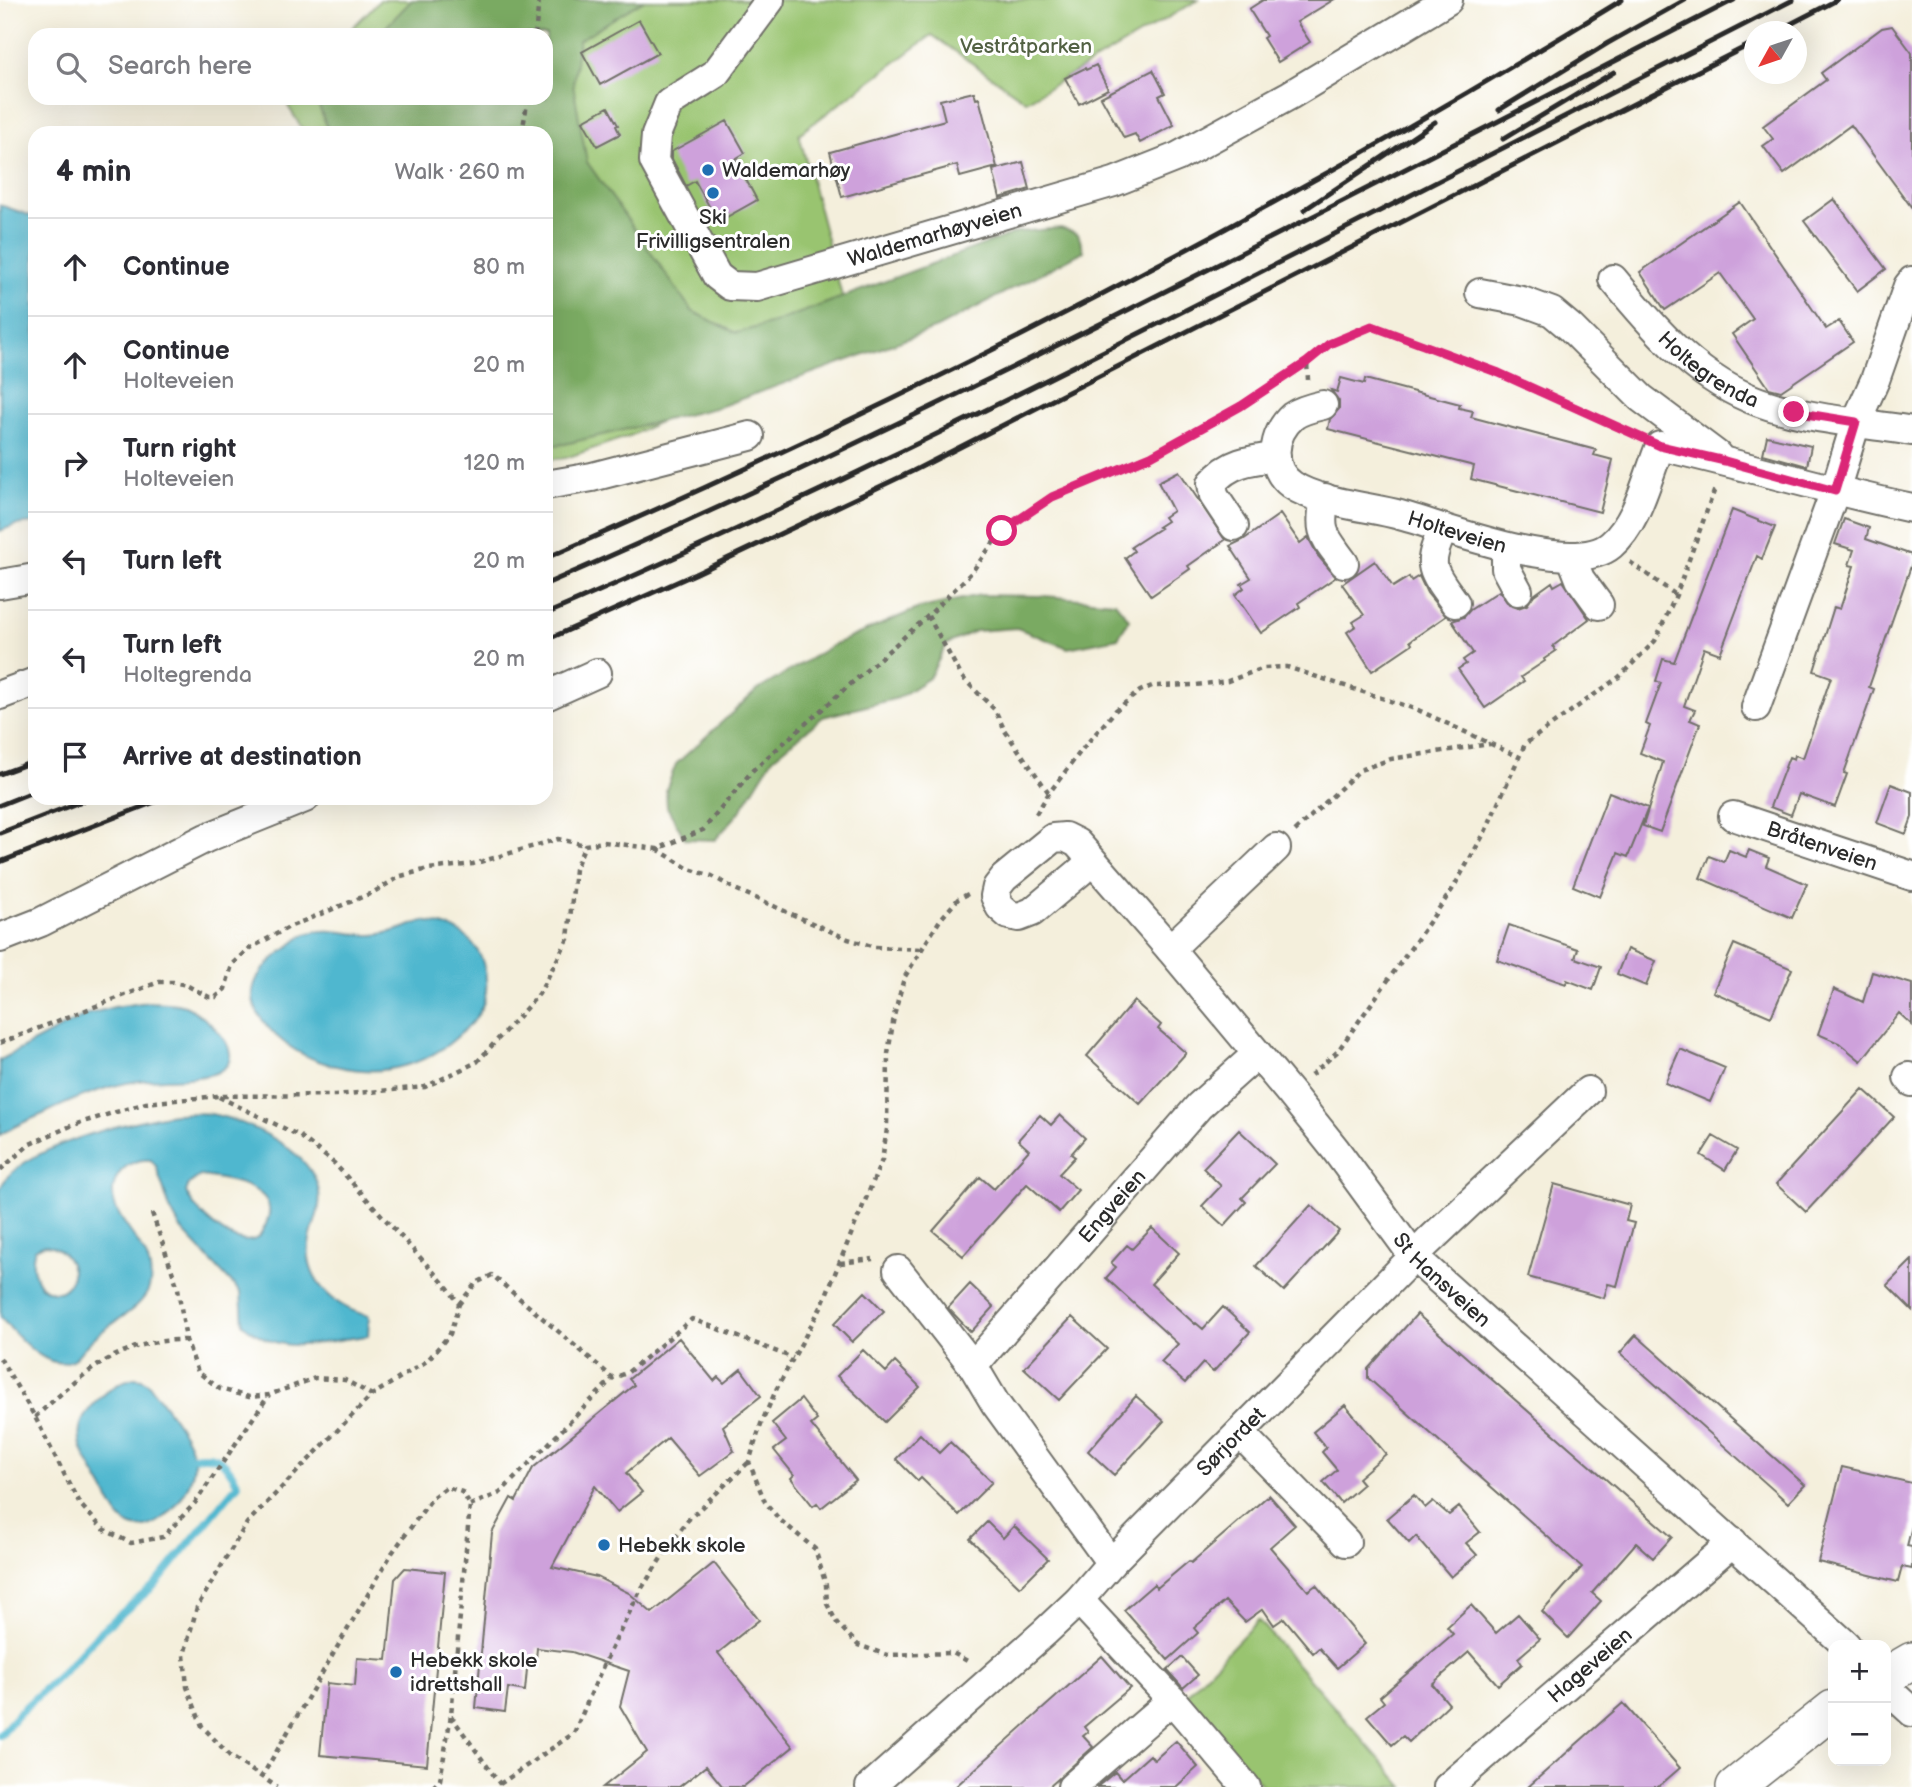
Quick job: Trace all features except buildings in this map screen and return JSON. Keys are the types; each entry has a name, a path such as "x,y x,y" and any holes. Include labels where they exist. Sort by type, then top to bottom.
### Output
{"main road":[{"path":"1891,1673 1912,1661"},
{"path":"1735,1787 1828,1713"}],"street":[{"name":"Waldemarhøyveien","path":"770,0 715,74 669,103 656,135 654,161 717,276 730,286 757,286 1114,182 1177,157 1290,95 1448,0"},
{"name":"Holtegrenda","path":"1613,279 1653,328 1710,377 1749,398 1794,412 1912,431"},
{"path":"1756,707 1835,491 1856,422 1875,380 1912,281"},
{"path":"1480,293 1522,301 1552,312 1641,398 1725,461"},
{"path":"1234,526 1214,496 1212,483 1234,465 1247,460 1276,457 1275,442 1293,416 1317,406"},
{"path":"553,484 592,477 750,436"},
{"path":"1611,545 1631,520 1660,446 1912,508"},
{"name":"Holteveien","path":"1276,457 1279,468 1292,485 1325,498 1400,515 1506,547 1571,556 1599,552 1611,545"},
{"path":"1325,498 1321,520 1322,533 1345,563"},
{"path":"1443,530 1434,550 1433,566 1435,574 1455,603"},
{"path":"1506,547 1506,569 1518,591"},
{"path":"1571,556 1580,579 1599,605"},
{"path":"0,584 28,579"},
{"path":"553,693 597,673"},
{"path":"0,695 28,685"},
{"path":"0,938 41,922 206,838 288,805"},
{"name":"Bråtenveien","path":"1733,816 1912,876"},
{"name":"St Hansveien","path":"1043,845 1053,838 1065,837 1077,844 1093,861 1170,949 1335,1149 1414,1257 1841,1640"},
{"path":"1043,845 997,887 995,896 1000,907 1010,915 1018,917 1032,912 1093,861"},
{"path":"1170,949 1276,848"},
{"name":"Engveien","path":"973,1366 1199,1106 1257,1054"},
{"name":"Sørjordet","path":"870,1787 1079,1600 1111,1563 1414,1257 1588,1091"},
{"path":"898,1270 973,1366 995,1403 1111,1563"},
{"path":"1240,1433 1346,1542"},
{"name":"Hageveien","path":"1448,1787 1733,1542"},
{"path":"1079,1600 1172,1700 1240,1785"},
{"path":"1891,1693 1912,1712"},
{"path":"1072,1787 1172,1700"}],"path":[{"path":"536,28 539,0"},
{"path":"523,126 527,105"},
{"path":"657,849 703,830 753,770 928,616 971,573 1002,531 1052,497 1162,450 1241,406 1329,344 1372,326 1499,373 1660,446"},
{"path":"1307,362 1317,406"},
{"path":"1305,1080 1337,1052 1452,890 1485,832 1525,744 1619,677 1655,641 1676,595 1725,461"},
{"path":"1611,545 1676,595"},
{"path":"928,616 962,677 995,710 1005,731 1049,793"},
{"path":"1043,845 1035,817 1049,793 1116,710 1140,691 1152,686 1228,681 1264,668 1287,667 1418,710 1519,757"},
{"path":"1276,848 1360,770 1391,759 1491,744"},
{"path":"0,1042 159,982 186,985 209,997 216,997 225,989 232,965 249,949 289,927 372,893 401,876 428,869 473,864 558,839 585,845 604,842 657,849 689,869 712,876 735,889 848,939 875,947 922,950"},
{"path":"0,1170 30,1144 73,1125 146,1103 217,1096 335,1095 425,1087 477,1062 539,994 568,939 575,869 585,845"},
{"path":"451,1715 500,1785 575,1732 603,1666 634,1604 669,1546 687,1521 749,1462 761,1424 821,1307 882,1160 887,1129 888,1054 904,978 940,920 958,899 975,891 995,896"},
{"path":"217,1096 300,1136 334,1163 448,1288 459,1304"},
{"path":"152,1213 178,1288 186,1340 198,1371 220,1389 249,1396 269,1395 315,1378 345,1380 372,1395"},
{"path":"277,1787 230,1756 202,1726 187,1687 184,1655 197,1607 247,1523 372,1395 426,1361 450,1334 459,1304 476,1283 492,1275 613,1378"},
{"path":"470,1505 500,1493 613,1378 627,1373 695,1318 793,1358"},
{"path":"35,1417 72,1384 119,1353 144,1343 186,1340"},
{"path":"0,1358 35,1417 79,1503 103,1529 131,1543 163,1537 195,1503 269,1395"},
{"path":"749,1462 765,1502 779,1519 815,1549 827,1585 827,1605 837,1623 858,1645 887,1655 953,1653 993,1678"},
{"path":"261,1778 392,1553 433,1497 447,1487 461,1492 470,1505 451,1715 440,1780 433,1787"}],"green space":[{"name":"Vestråtparken","path":"380,0 1198,0 1026,101 932,35 799,134 851,330 632,435 566,458 553,459 553,126 301,126 288,106 553,105 553,28 352,28"},
{"path":"412,0 644,0 579,40 573,85 587,162 692,311 736,333 773,323 1017,232 1061,228 1078,234 1084,251 937,328 719,407 553,445 553,126 326,126 319,105 553,105 553,28 385,28"},
{"path":"980,595 1045,596 1115,602 1129,619 1118,638 1068,648 1017,628 975,631 947,644 929,678 898,698 823,717 773,758 739,813 715,840 685,839 667,807 666,790 676,764 756,691 835,644 917,609"},
{"path":"1258,1620 1404,1787 1263,1787 1184,1697"}],"water":[{"path":"0,205 28,215 28,524 0,531"},
{"path":"424,921 451,928 468,938 480,955 486,976 485,997 477,1015 458,1036 433,1054 406,1066 391,1069 345,1068 320,1062 298,1052 278,1037 261,1018 253,997 257,978 270,962 303,936 317,931 378,935"},
{"path":"148,1002 185,1006 203,1017 228,1046 230,1056 227,1065 211,1075 138,1081 101,1090 21,1123 0,1135 0,1060 85,1015"},
{"path":"174,1114 211,1114 243,1123 277,1140 305,1164 314,1177 320,1199 309,1245 312,1271 334,1300 369,1316 368,1336 288,1345 258,1335 243,1324 241,1293 180,1228 170,1209 156,1166 151,1160 138,1161 126,1167 117,1177 113,1190 114,1203 119,1214 148,1260 149,1288 143,1299 95,1337 75,1358 65,1362 44,1358 15,1334 1,1318 0,1189 10,1174 28,1161 78,1138 132,1122","holes":["200,1176 236,1182 259,1193 267,1201 269,1211 259,1236 253,1240 234,1238 205,1217 186,1192 189,1184","43,1245 60,1251 70,1264 71,1280 67,1287 59,1292 45,1289 36,1278 33,1256 35,1249"]},
{"path":"135,1378 148,1383 180,1428 190,1447 194,1467 176,1505 154,1524 143,1527 131,1526 118,1515 84,1453 79,1432 88,1411 99,1399 116,1386"}],"waterway":[{"path":"0,1735 102,1630 156,1584 238,1484 221,1461 210,1456 194,1457"}],"railway":[{"path":"553,555 823,433 1094,298 1361,154 1622,0"},
{"path":"1499,110 1608,43 1685,0"},
{"path":"553,581 697,517 996,375 1292,227 1734,0"},
{"path":"553,611 804,498 974,416 1793,0"},
{"path":"1796,21 1837,0"},
{"path":"553,637 695,574 913,471 1744,48"},
{"path":"1503,139 1614,72"},
{"path":"1304,210 1435,122"},
{"path":"0,774 28,764"},
{"path":"0,805 28,794"},
{"path":"0,833 72,805"},
{"path":"0,862 147,805"}],"place":[{"name":"Waldemarhøy","path":"708,170"},
{"name":"Ski Frivilligsentralen","path":"713,193"},
{"name":"Hebekk skole","path":"604,1545"},
{"name":"Hebekk skole idrettshall","path":"396,1672"}],"route":[{"path":"1002,531 1052,497 1151,456 1241,406 1329,344 1372,326 1499,373 1660,446 1835,491 1856,422 1794,412"}]}
